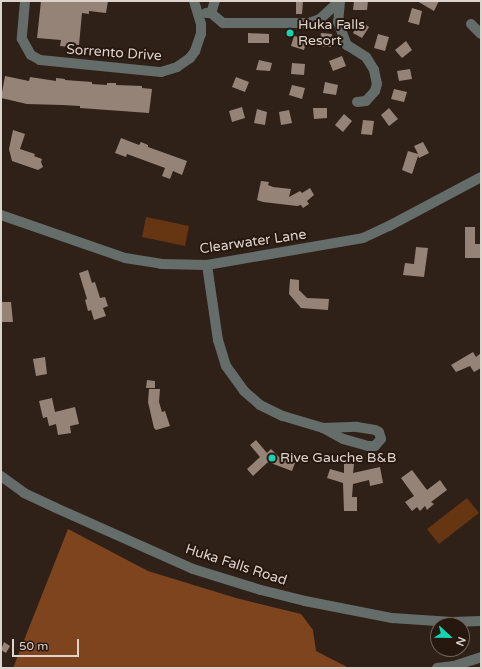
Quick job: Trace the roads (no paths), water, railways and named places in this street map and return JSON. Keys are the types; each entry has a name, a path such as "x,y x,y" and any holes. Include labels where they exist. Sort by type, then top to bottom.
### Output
{"street":[{"name":"Sorrento Drive","path":"25,1 22,39 31,55 40,60 153,71 170,70 190,58 195,51 201,34 201,24 194,1"},
{"path":"211,13 215,1"},
{"path":"198,14 211,13 223,23 309,23 320,20 340,1"},
{"path":"340,1 338,22 347,45 366,57 374,70 377,84 374,91 366,101 357,102"},
{"path":"471,24 481,34"},
{"name":"Clearwater Lane","path":"1,215 125,258 162,264 207,265 363,238 480,178"},
{"path":"207,265 218,340 226,366 244,391 260,405 283,416 323,428 343,439 368,446 375,446 381,439 379,432 375,430 357,427 323,428"},
{"name":"Huka Falls Road","path":"1,476 24,493 49,505 193,568 261,590 305,601 392,618 452,622 481,621"},
{"path":"438,668 454,666 481,657"}],"place":[{"name":"Huka Falls Resort","path":"290,33"},
{"name":"Rive Gauche B&B","path":"272,458"}]}
